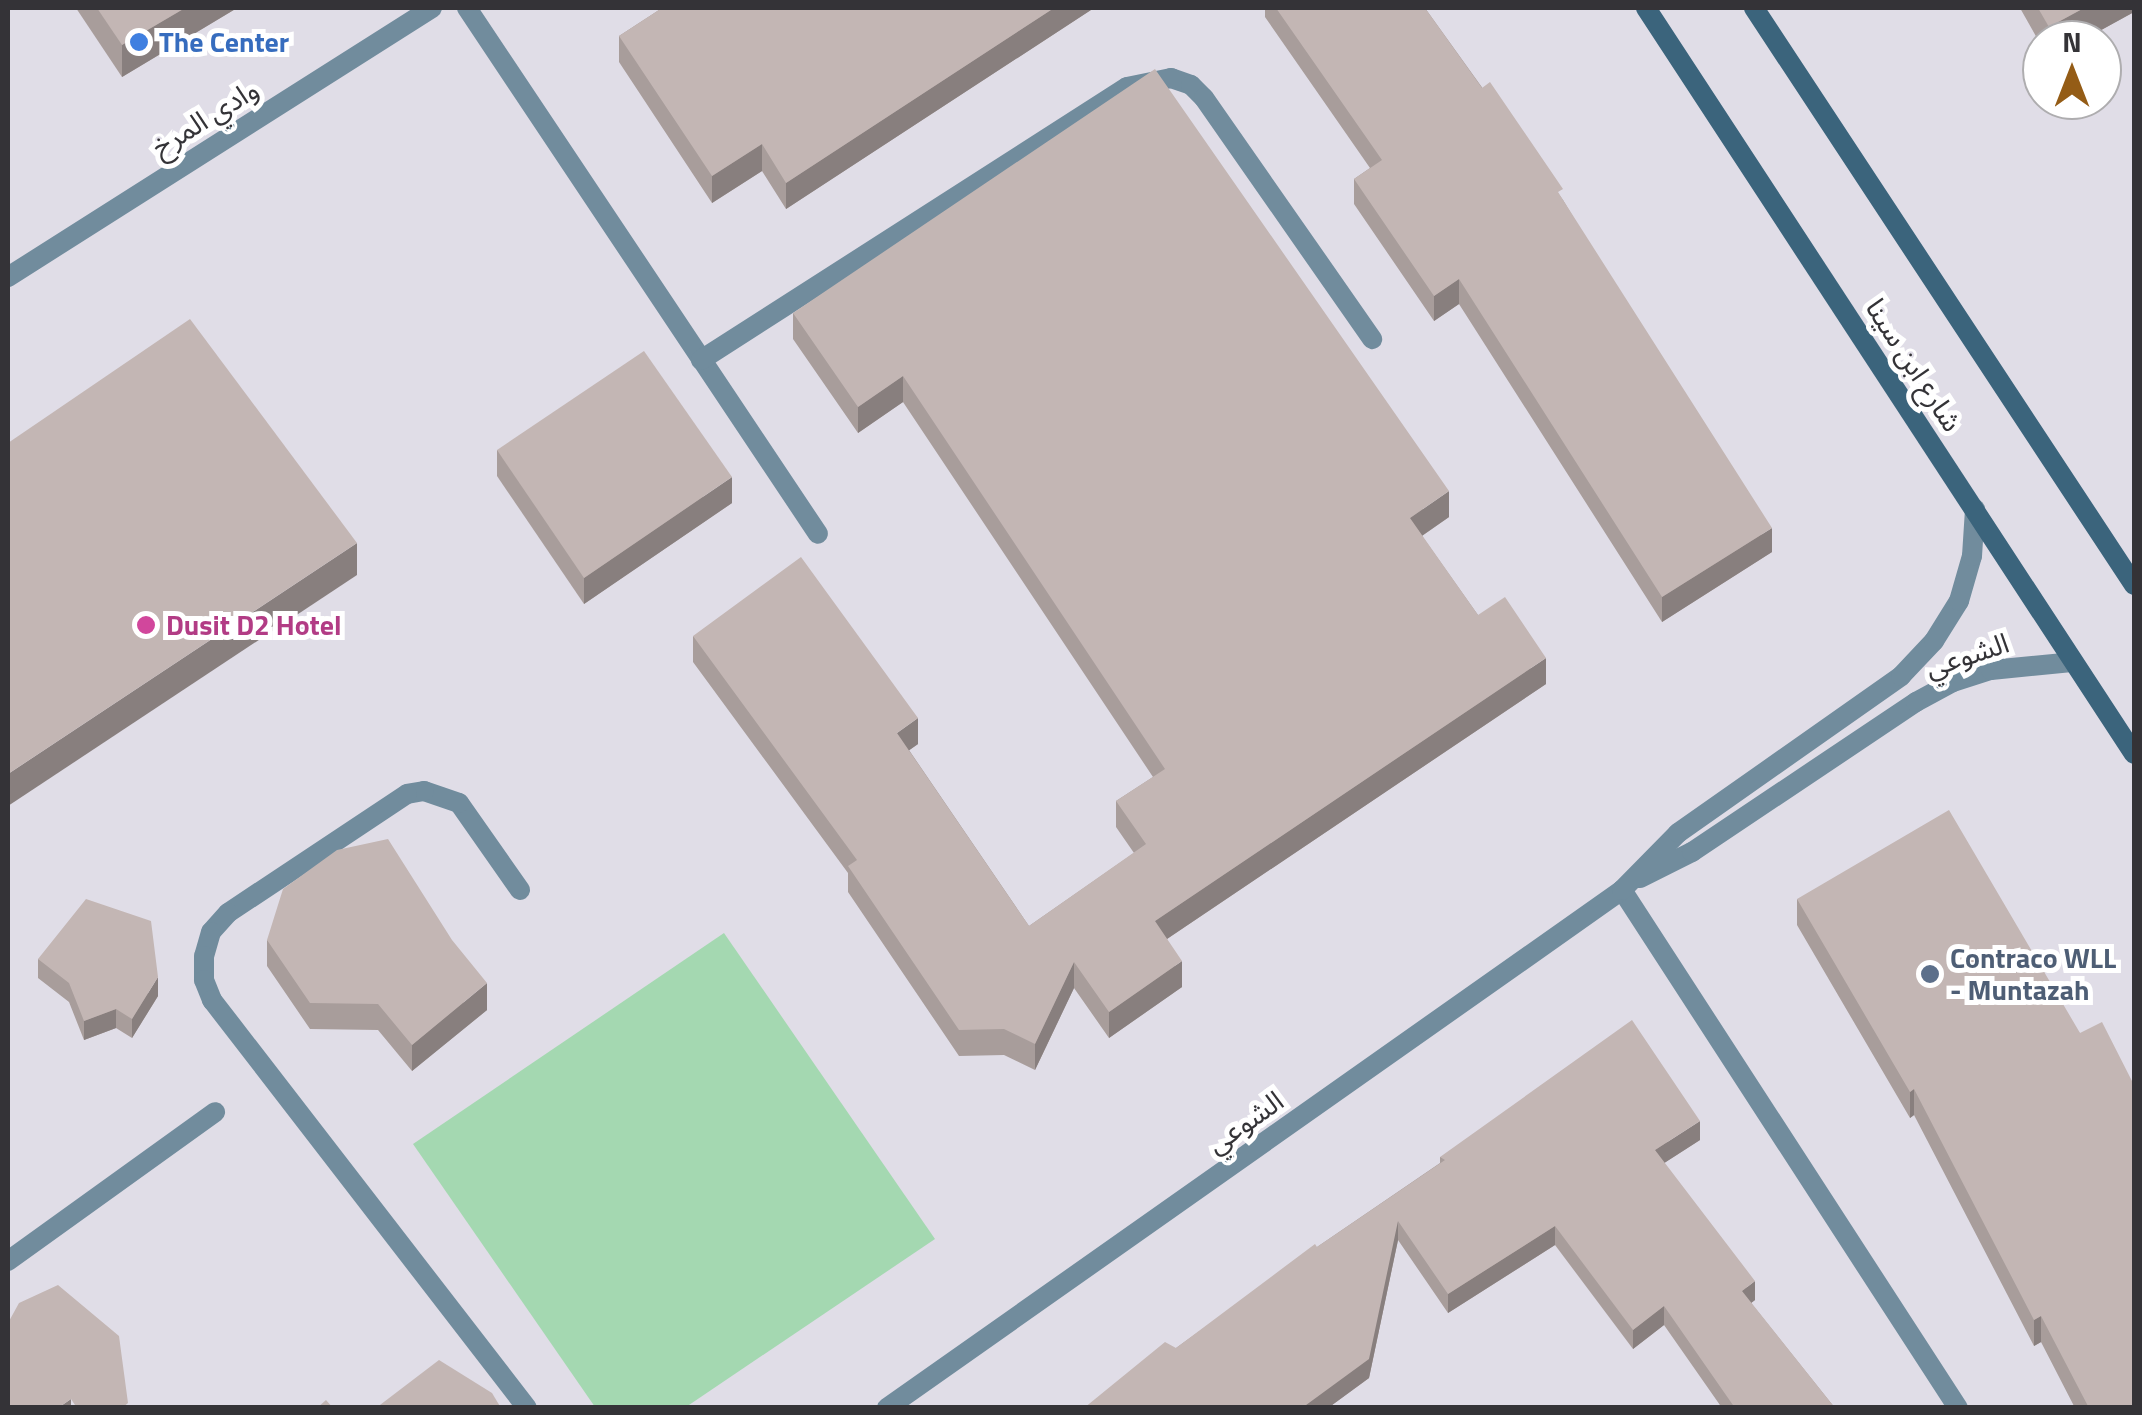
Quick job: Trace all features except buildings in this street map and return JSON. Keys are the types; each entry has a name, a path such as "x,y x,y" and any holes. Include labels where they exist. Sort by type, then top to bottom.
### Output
{"street":[{"name":"وادي المرخ","path":"8,277 432,8"},
{"path":"468,8 818,534"},
{"name":"شارع ابن سينا","path":"1646,8 2134,754"},
{"path":"1754,8 2134,585"},
{"path":"702,360 1128,88 1171,78 1191,85 1204,98 1372,339"},
{"name":"الشوعي","path":"1628,885 1678,833 1901,676 1934,642 1959,602 1972,556 1975,509"},
{"name":"الشوعي","path":"887,1408 1628,885 1692,852 1916,702 1952,682 2004,668 2072,662"},
{"path":"520,890 459,803 424,791 407,794 228,913 211,932 204,956 204,980 212,1000 527,1408"},
{"path":"1628,885 1958,1408"},
{"path":"8,1261 215,1112"}],"green space":[{"path":"724,933 935,1239 686,1407 595,1407 413,1144"}],"place":[{"name":"The Center","path":"139,42"},
{"name":"Dusit D2 Hotel","path":"146,625"},
{"name":"Contraco WLL - Muntazah","path":"1930,974"}]}
